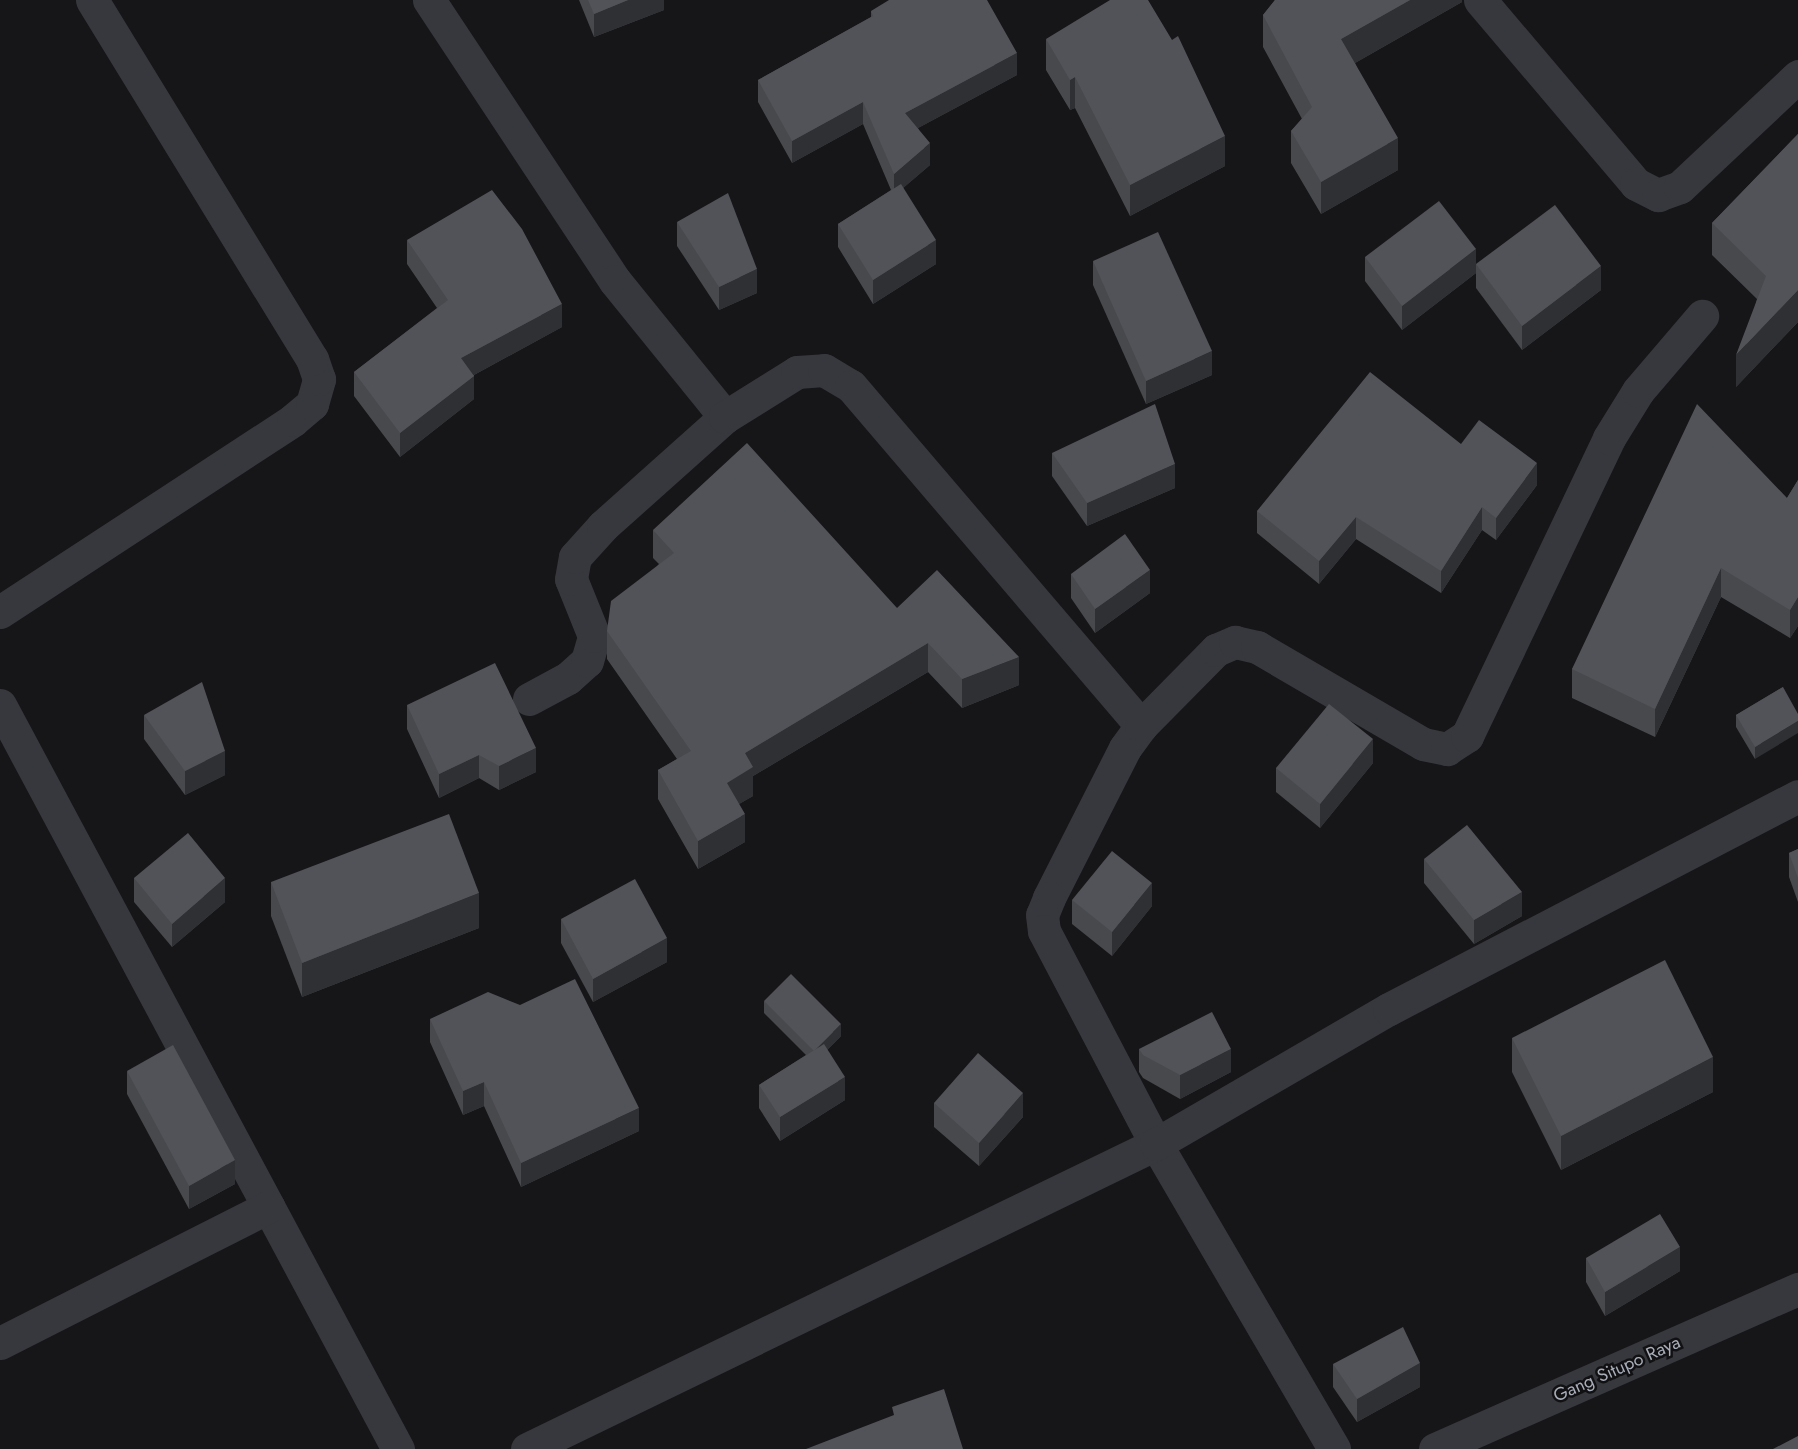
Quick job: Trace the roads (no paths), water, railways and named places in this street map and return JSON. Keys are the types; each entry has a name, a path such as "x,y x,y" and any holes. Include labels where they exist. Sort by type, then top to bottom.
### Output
{"street":[{"path":"0,612 293,420 312,404 319,379 306,349 92,0"},
{"path":"429,0 615,281 725,417"},
{"path":"1480,0 1635,184 1658,195 1680,187 1798,75"},
{"path":"1334,1449 1156,1144 1050,945 1042,915 1125,748 1141,726 1216,650 1235,642 1257,647 1423,744 1447,749 1467,736 1609,438 1638,391 1702,316"},
{"path":"529,699 568,678 587,661 594,636 571,579 575,557 603,526 725,417 797,372 824,370 851,386 1141,726"},
{"path":"0,705 398,1449"},
{"path":"527,1449 1156,1144 1389,1009 1798,796"},
{"path":"0,1343 268,1207"},
{"name":"Gang Situpo Raya","path":"1435,1449 1798,1289"}]}
